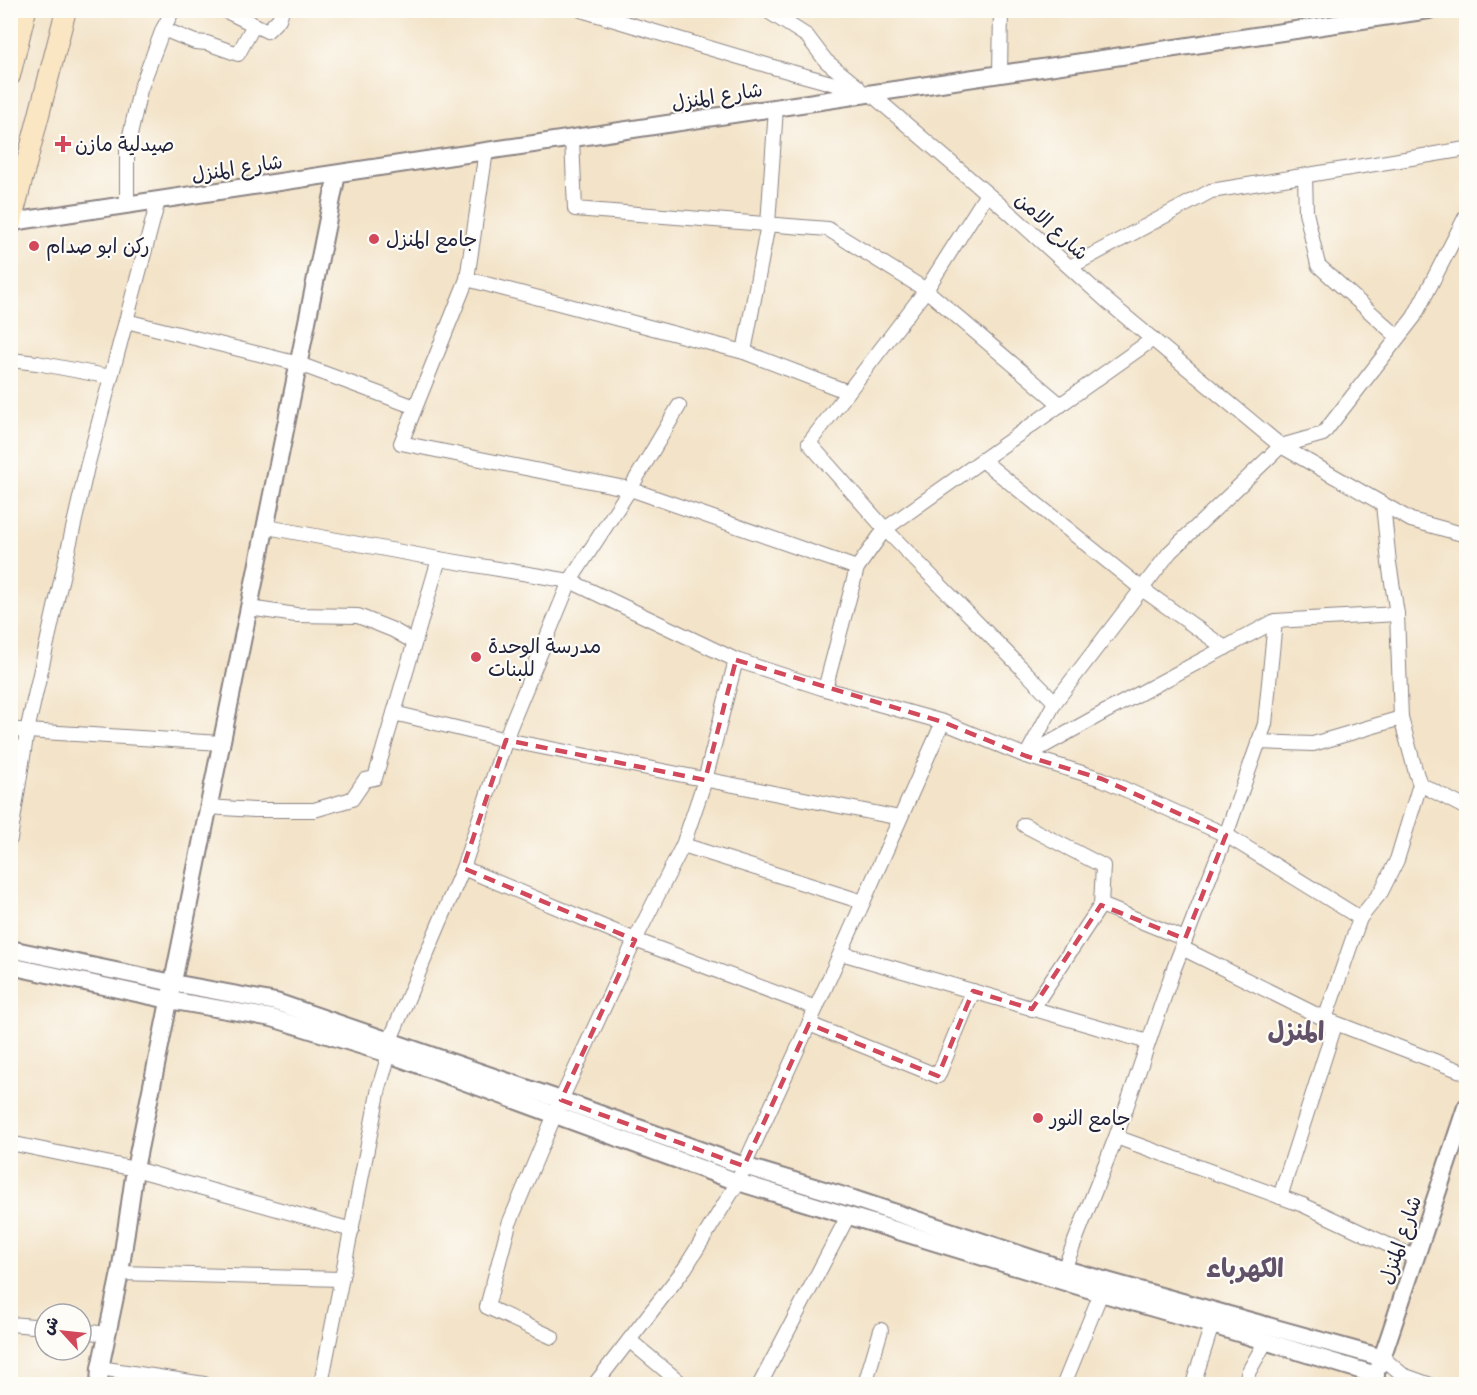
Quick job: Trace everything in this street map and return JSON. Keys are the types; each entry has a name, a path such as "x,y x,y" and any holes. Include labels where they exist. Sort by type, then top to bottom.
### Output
{"main road":[{"path":"10,76 26,10"},
{"path":"11,225 66,10"}],"street":[{"path":"127,205 127,149 140,90 163,29 173,10"},
{"path":"224,10 267,31 279,19 282,10"},
{"name":"شارع الامن","path":"581,10 868,93 987,194 1108,302 1281,446 1411,520 1467,535"},
{"path":"766,10 807,36 826,61 868,93"},
{"path":"1000,74 1001,10"},
{"name":"شارع المنزل","path":"11,225 127,205 1429,10"},
{"path":"163,29 195,42 207,43 238,54 254,25"},
{"path":"744,352 768,224 776,108"},
{"path":"572,139 575,209 828,229 926,290 1061,405"},
{"path":"1070,267 1211,191 1467,149"},
{"path":"486,152 466,279 401,443 630,489 857,568"},
{"path":"204,1384 99,1376 120,1273 135,1169 337,174"},
{"path":"1305,176 1306,212 1318,265 1398,337"},
{"path":"987,194 926,290 809,443 885,529 1054,702"},
{"path":"10,839 27,731 87,467 158,201"},
{"path":"1026,756 1054,702 1170,552 1281,446 1323,434 1413,316 1467,216"},
{"path":"466,279 744,352 848,392"},
{"path":"126,321 299,364 415,406"},
{"path":"825,689 857,568 885,529 1153,339"},
{"path":"10,360 111,377"},
{"path":"321,1384 379,1088 390,1047 463,868 506,740 570,581 630,489 679,406"},
{"path":"982,460 1142,589 1226,648"},
{"path":"1325,1019 1360,918 1381,892 1397,860 1420,784 1401,718 1396,614 1383,504"},
{"path":"267,527 570,581 736,660 825,689 943,722 1026,756 1102,779 1226,835 1360,918"},
{"path":"208,807 314,810 352,799 364,780 375,778 439,559"},
{"path":"249,608 296,615 358,616 393,630 414,642"},
{"path":"1026,756 1275,621 1396,614"},
{"path":"1064,1269 1116,1137 1183,943 1226,835 1265,724 1275,621"},
{"path":"552,1337 487,1307 509,1224 558,1107 635,940 683,844 705,780 736,660"},
{"path":"394,713 506,740 900,818"},
{"path":"1258,742 1313,744 1401,718"},
{"path":"595,1384 685,1268 738,1182 943,722"},
{"path":"10,729 222,743"},
{"path":"1420,784 1467,808"},
{"path":"1024,825 1103,866 1101,905 1032,1009"},
{"path":"683,844 863,902"},
{"path":"463,868 635,940 816,1008"},
{"path":"1101,905 1183,943 1325,1019 1467,1073"},
{"path":"10,950 276,1002 390,1047 558,1107 854,1199 1064,1269 1383,1358 1403,1375 1428,1384"},
{"path":"841,953 1148,1042"},
{"path":"10,966 169,1000 272,1018 390,1047"},
{"path":"809,1024 938,1076 973,991"},
{"path":"1280,1197 1333,1032 1325,1019"},
{"path":"558,1107 738,1182 1266,1341 1374,1380 1403,1375"},
{"name":"شارع المنزل","path":"1374,1380 1463,1129 1467,1107"},
{"path":"1116,1137 1303,1206 1416,1258"},
{"path":"10,1143 135,1169 352,1230"},
{"path":"760,1384 848,1216"},
{"path":"120,1273 341,1279"},
{"path":"1064,1384 1101,1293"},
{"path":"10,1324 33,1326"},
{"path":"1193,1384 1212,1325"},
{"path":"865,1384 881,1330"},
{"path":"93,1332 108,1334"},
{"path":"629,1340 682,1384"},
{"path":"1245,1384 1249,1371 1266,1341"}],"highlighted area":[{"path":"736,660 943,722 1026,756 1102,779 1226,835 1185,939 1101,905 1032,1009 973,991 938,1076 809,1024 744,1166 561,1100 635,940 463,868 506,740 705,780"}],"place":[{"name":"صيدلية مازن","path":"63,144"},
{"name":"جامع المنزل","path":"374,239"},
{"name":"ركن ابو صدام","path":"34,246"},
{"name":"مدرسة الوحدة للبنات","path":"476,657"},
{"name":"جامع النور","path":"1038,1118"}],"district":[{"name":"المنزل","path":"1296,1031"},
{"name":"الكهرباء","path":"1245,1268"}]}
